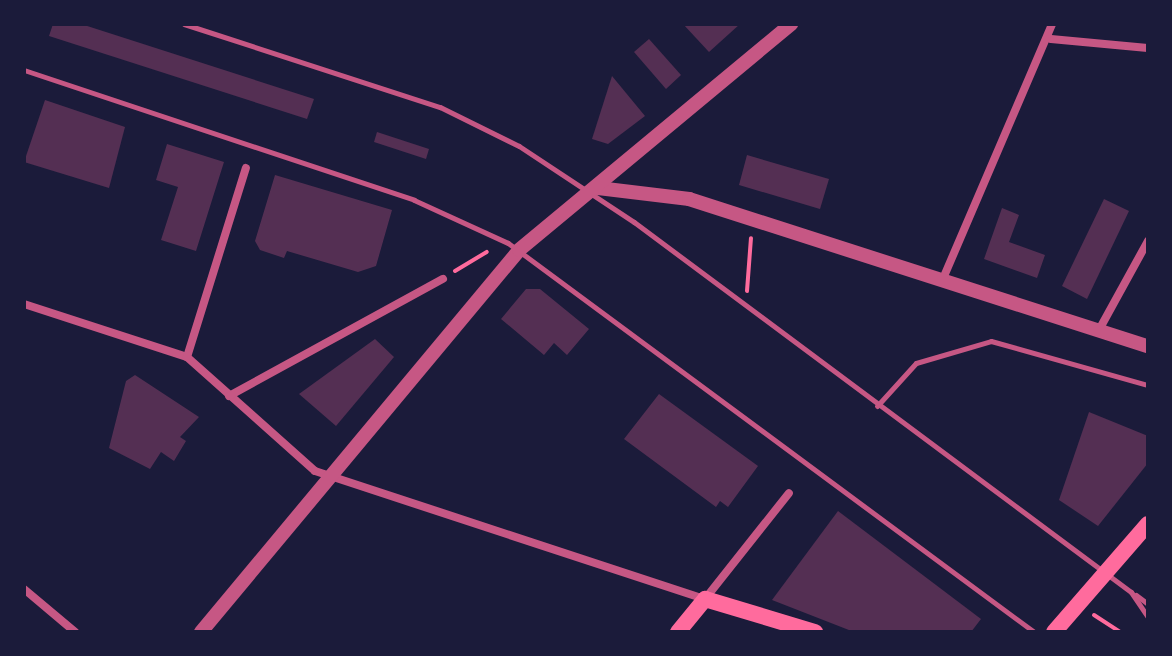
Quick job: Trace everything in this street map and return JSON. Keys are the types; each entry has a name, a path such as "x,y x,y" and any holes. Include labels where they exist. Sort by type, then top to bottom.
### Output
{"main road":[{"path":"1054,632 1148,524"},
{"path":"678,632 705,599 815,632"}],"street":[{"path":"201,632 519,250 595,190 791,24"},
{"path":"942,281 1051,39 1052,24"},
{"path":"1051,39 1148,48"},
{"path":"187,357 246,168"},
{"path":"595,190 667,193 1148,346"},
{"path":"1099,330 1148,241"},
{"path":"229,396 443,279"},
{"path":"24,304 187,357 292,456 330,476 705,599 789,493"},
{"path":"24,589 75,632"}],"lane":[{"path":"184,24 469,118 595,190 877,406 1148,604"},
{"path":"24,70 414,200 519,250 1034,632"},
{"path":"877,406 916,363 991,341 1148,385"},
{"path":"1131,592 1148,617"}],"path":[{"path":"747,291 753,220"},
{"path":"443,279 487,252"},
{"path":"1094,615 1120,632"}],"building":[{"path":"53,24 81,24 314,99 307,119 49,36"},
{"path":"683,24 740,24 709,52"},
{"path":"649,39 681,75 666,89 634,52"},
{"path":"612,76 645,116 608,144 592,139"},
{"path":"45,100 125,127 109,188 24,162"},
{"path":"377,132 429,149 426,159 374,142"},
{"path":"167,144 224,162 196,251 161,240 178,187 156,180"},
{"path":"747,155 829,179 820,209 739,185"},
{"path":"275,175 392,210 376,266 358,272 287,251 284,258 260,250 255,241"},
{"path":"1104,199 1129,211 1087,299 1062,286"},
{"path":"1002,208 1019,215 1009,242 1045,255 1037,278 984,259"},
{"path":"526,289 540,289 589,329 567,355 554,343 544,355 501,319"},
{"path":"375,339 394,357 336,426 299,394"},
{"path":"135,375 199,417 180,437 186,441 174,461 161,452 150,469 109,448 126,381"},
{"path":"659,394 758,466 728,507 720,501 716,507 624,439"},
{"path":"1089,412 1148,436 1148,463 1098,526 1059,500"},
{"path":"838,511 981,619 971,632 854,632 772,600"}]}
